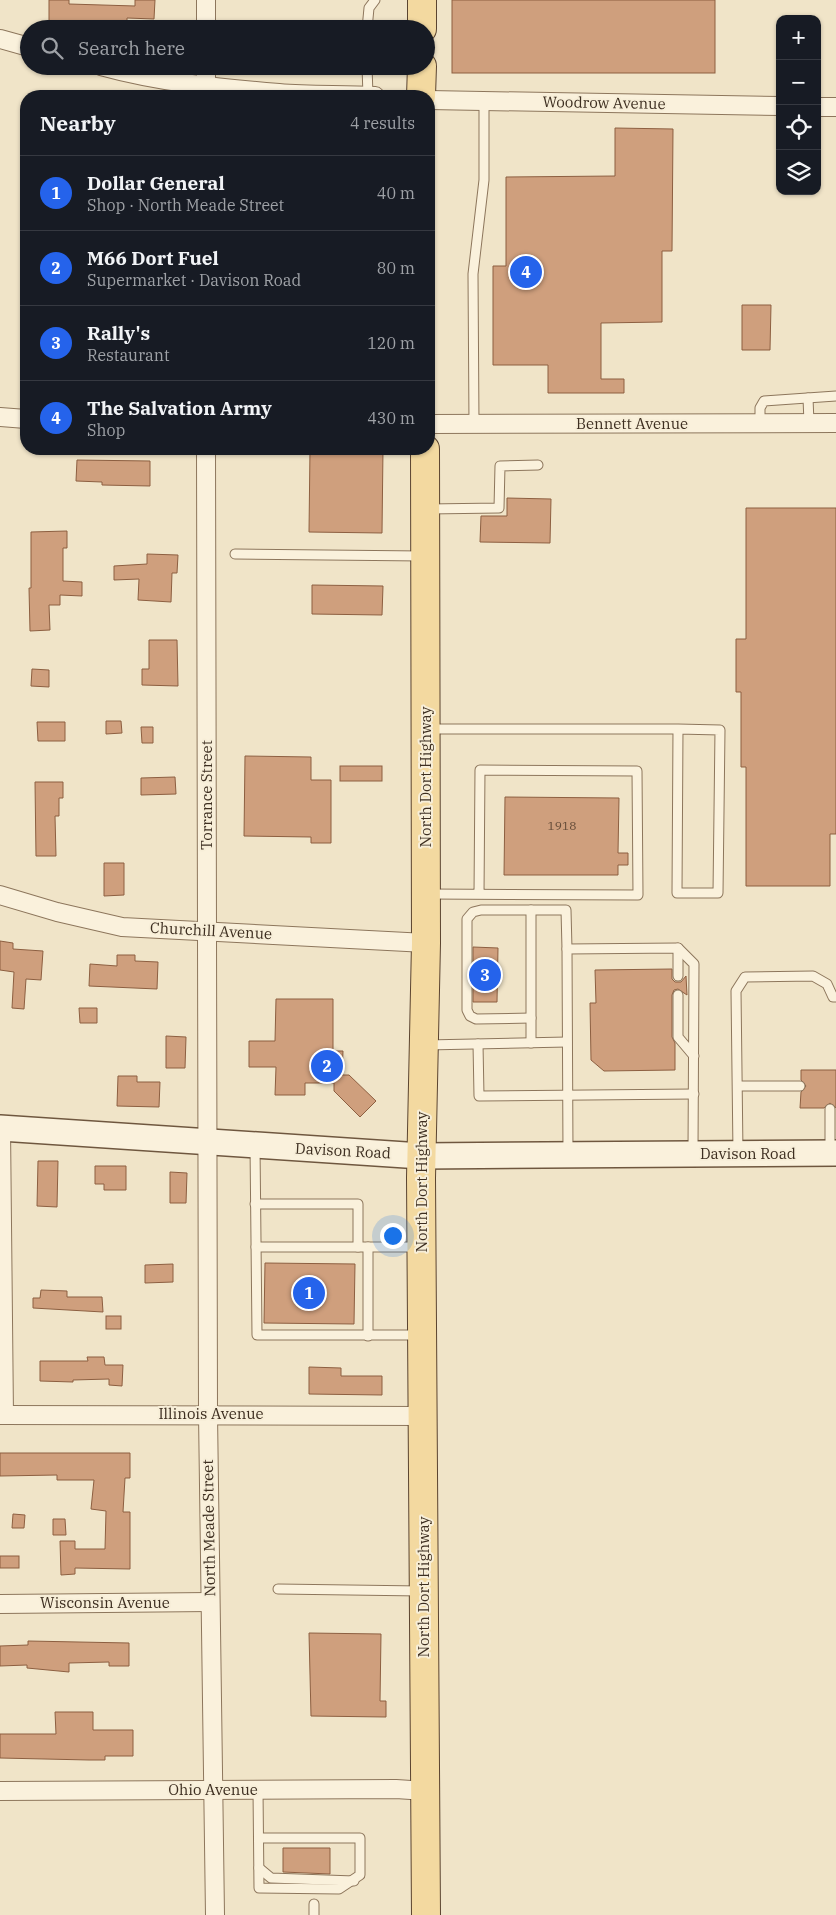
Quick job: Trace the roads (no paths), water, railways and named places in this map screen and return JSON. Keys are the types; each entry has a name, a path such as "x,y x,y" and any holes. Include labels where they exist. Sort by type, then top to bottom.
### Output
{"main road":[{"path":"422,0 422,20"},
{"path":"422,75 422,90"},
{"name":"North Dort Highway","path":"425,455 426,943 421,1156 426,1915"},
{"name":"Davison Road","path":"0,1128 421,1156 833,1153"}],"street":[{"path":"206,0 206,20"},
{"path":"0,39 20,45"},
{"path":"135,75 201,90"},
{"path":"206,75 206,90"},
{"name":"Woodrow Avenue","path":"435,100 776,106"},
{"path":"821,107 836,107"},
{"path":"0,418 20,419"},
{"name":"Bennett Avenue","path":"435,424 836,423"},
{"name":"Torrance Street","path":"206,455 207,1141"},
{"name":"Churchill Avenue","path":"0,895 56,912 122,926 426,943"},
{"path":"0,1128 2,1415"},
{"name":"North Meade Street","path":"207,1141 208,1414 215,1915"},
{"name":"Illinois Avenue","path":"2,1415 422,1416"},
{"name":"Wisconsin Avenue","path":"0,1604 210,1602"},
{"name":"Ohio Avenue","path":"0,1791 426,1791"}],"lane":[{"path":"368,20 369,8 375,0"},
{"path":"368,75 368,90"},
{"path":"474,424 474,274 484,180 484,101"},
{"path":"760,423 760,408 764,400 836,396"},
{"path":"808,398 809,423"},
{"path":"425,509 499,508 500,466 538,465"},
{"path":"235,554 425,556"},
{"path":"426,729 678,729 720,730 718,893 678,893 678,729"},
{"path":"426,894 638,895 637,771 480,770 479,894"},
{"path":"531,1018 476,1019 470,1016 467,1010 467,919 473,912 481,910 566,910 568,1155"},
{"path":"531,910 531,1043"},
{"path":"567,948 678,948 694,964 693,1154"},
{"path":"678,948 678,976"},
{"path":"738,1154 739,1086 736,991 745,977 813,976 827,984 833,997 836,997"},
{"path":"678,995 678,1038 694,1056"},
{"path":"423,1045 568,1042"},
{"path":"478,1044 479,1096 694,1094"},
{"path":"739,1086 800,1086"},
{"path":"830,1109 833,1153"},
{"path":"255,1146 257,1335 422,1336"},
{"path":"255,1204 358,1204 358,1247"},
{"path":"256,1246 422,1247"},
{"path":"368,1247 368,1336"},
{"path":"278,1589 424,1591"},
{"path":"258,1790 259,1888 339,1889 354,1881 360,1875 360,1838 259,1838"},
{"path":"259,1868 271,1878 354,1881"},
{"path":"314,1904 314,1915"}],"place":[{"name":"The Salvation Army","path":"526,272"},
{"name":"Rally's","path":"485,975"},
{"name":"M66 Dort Fuel","path":"327,1066"},
{"name":"Dollar General","path":"309,1293"}]}
